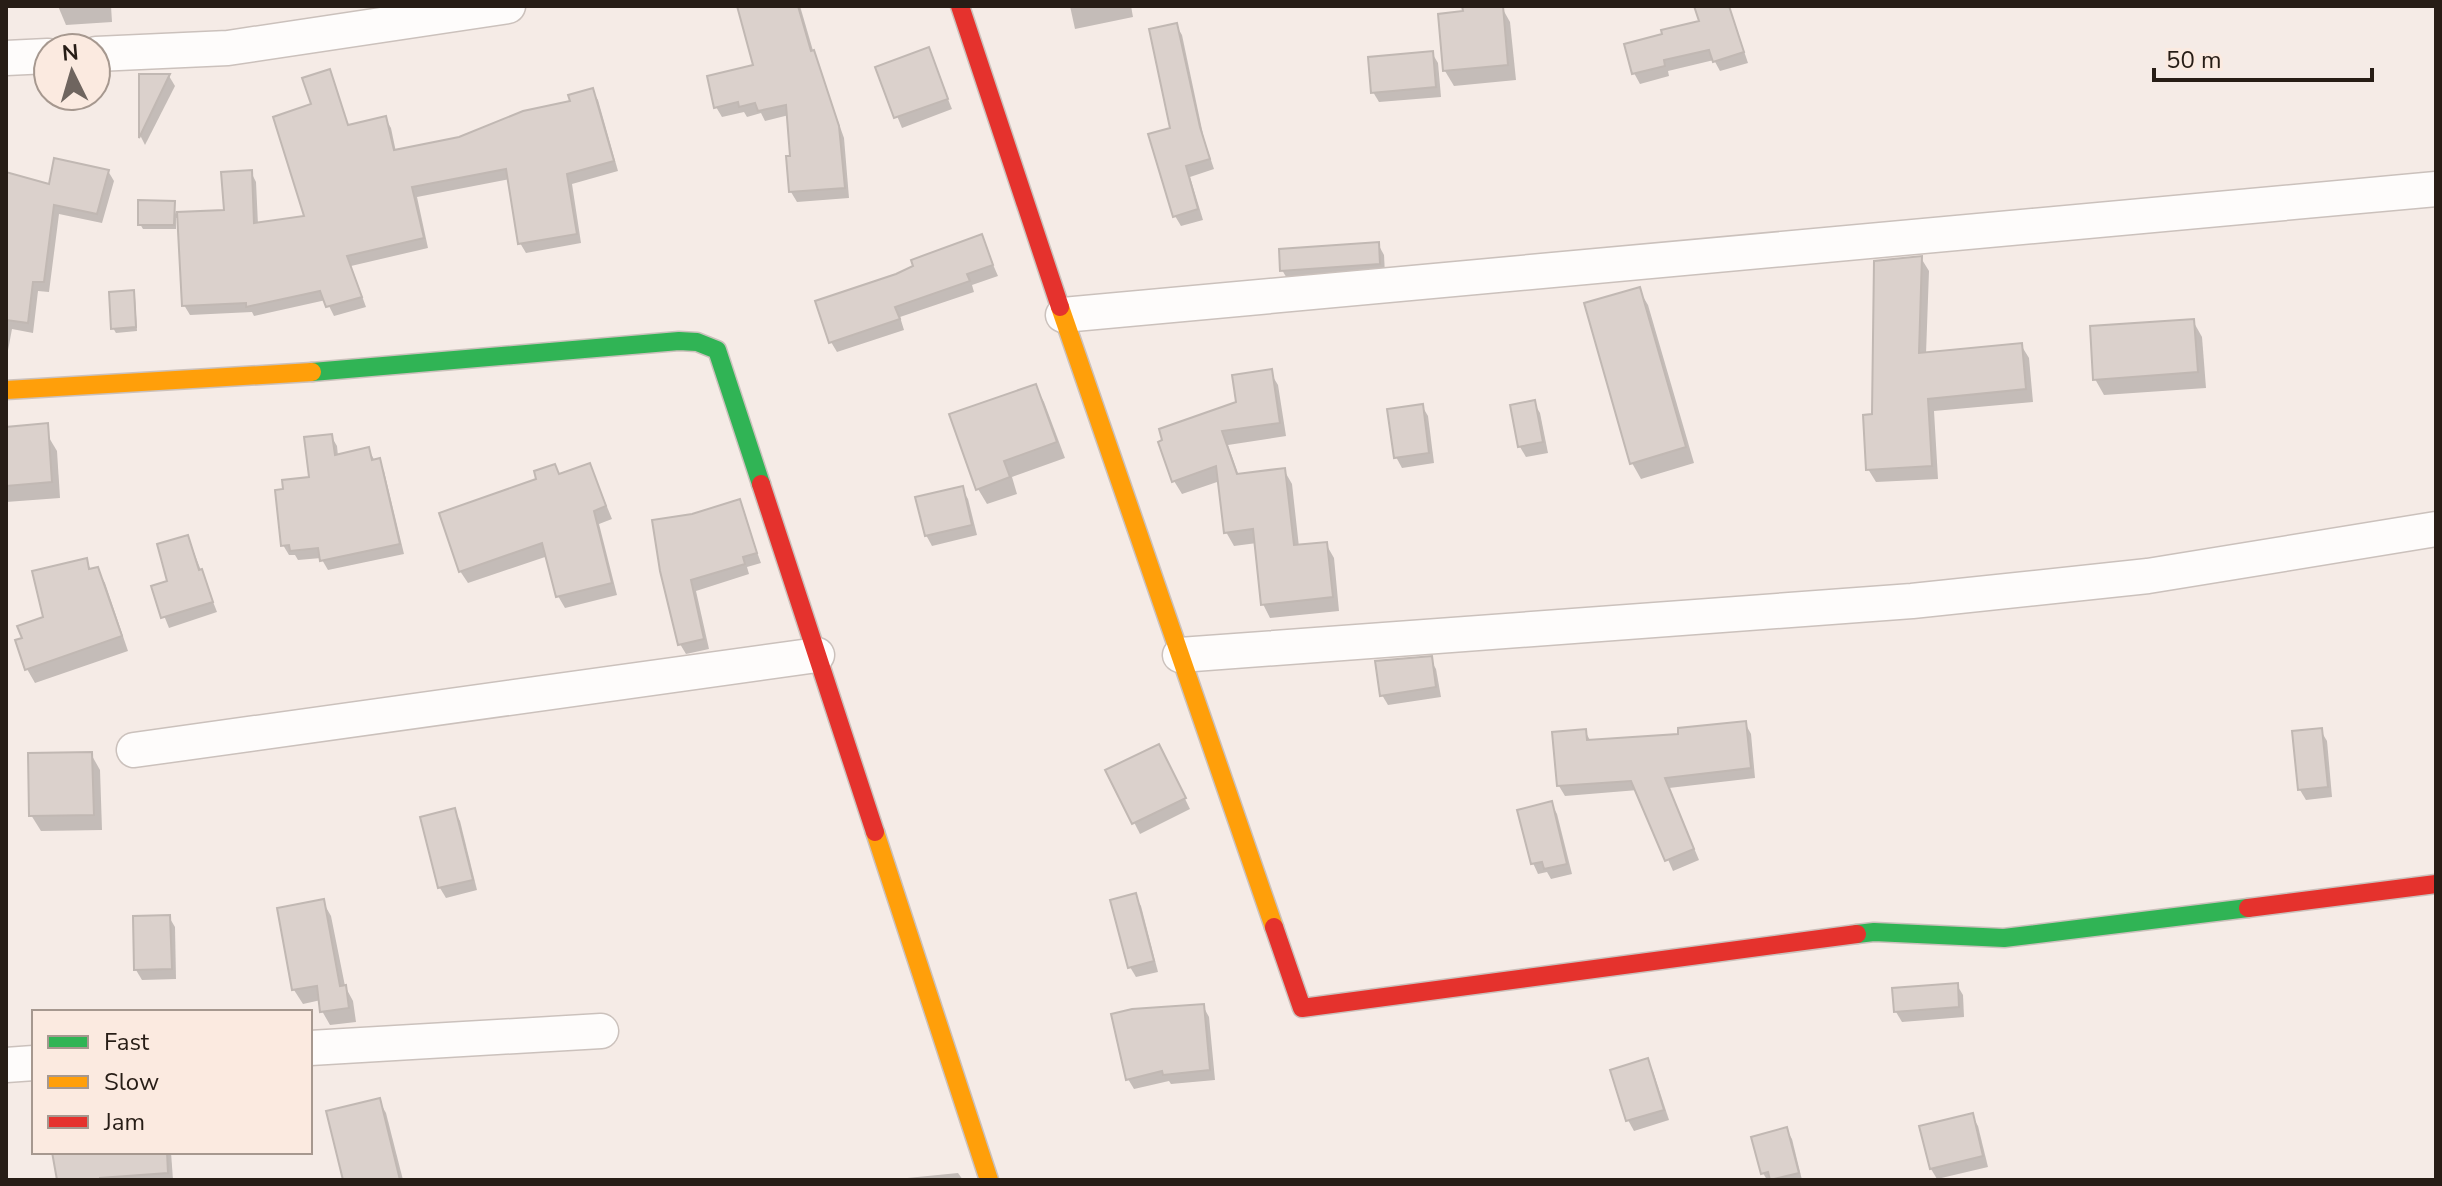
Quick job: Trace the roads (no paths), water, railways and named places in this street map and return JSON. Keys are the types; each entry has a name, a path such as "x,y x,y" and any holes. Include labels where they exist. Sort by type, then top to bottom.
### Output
{"street":[{"path":"112,53 228,48 508,6"},
{"path":"960,6 1302,1008 1874,932 2004,938 2436,884"},
{"path":"6,58 32,57"},
{"path":"1063,315 2436,189"},
{"path":"6,390 325,371 697,342 717,350 989,1180"},
{"path":"1180,655 1912,601 2148,576 2436,529"},
{"path":"134,750 817,655"},
{"path":"312,1048 601,1031"},
{"path":"6,1065 32,1063"}]}
